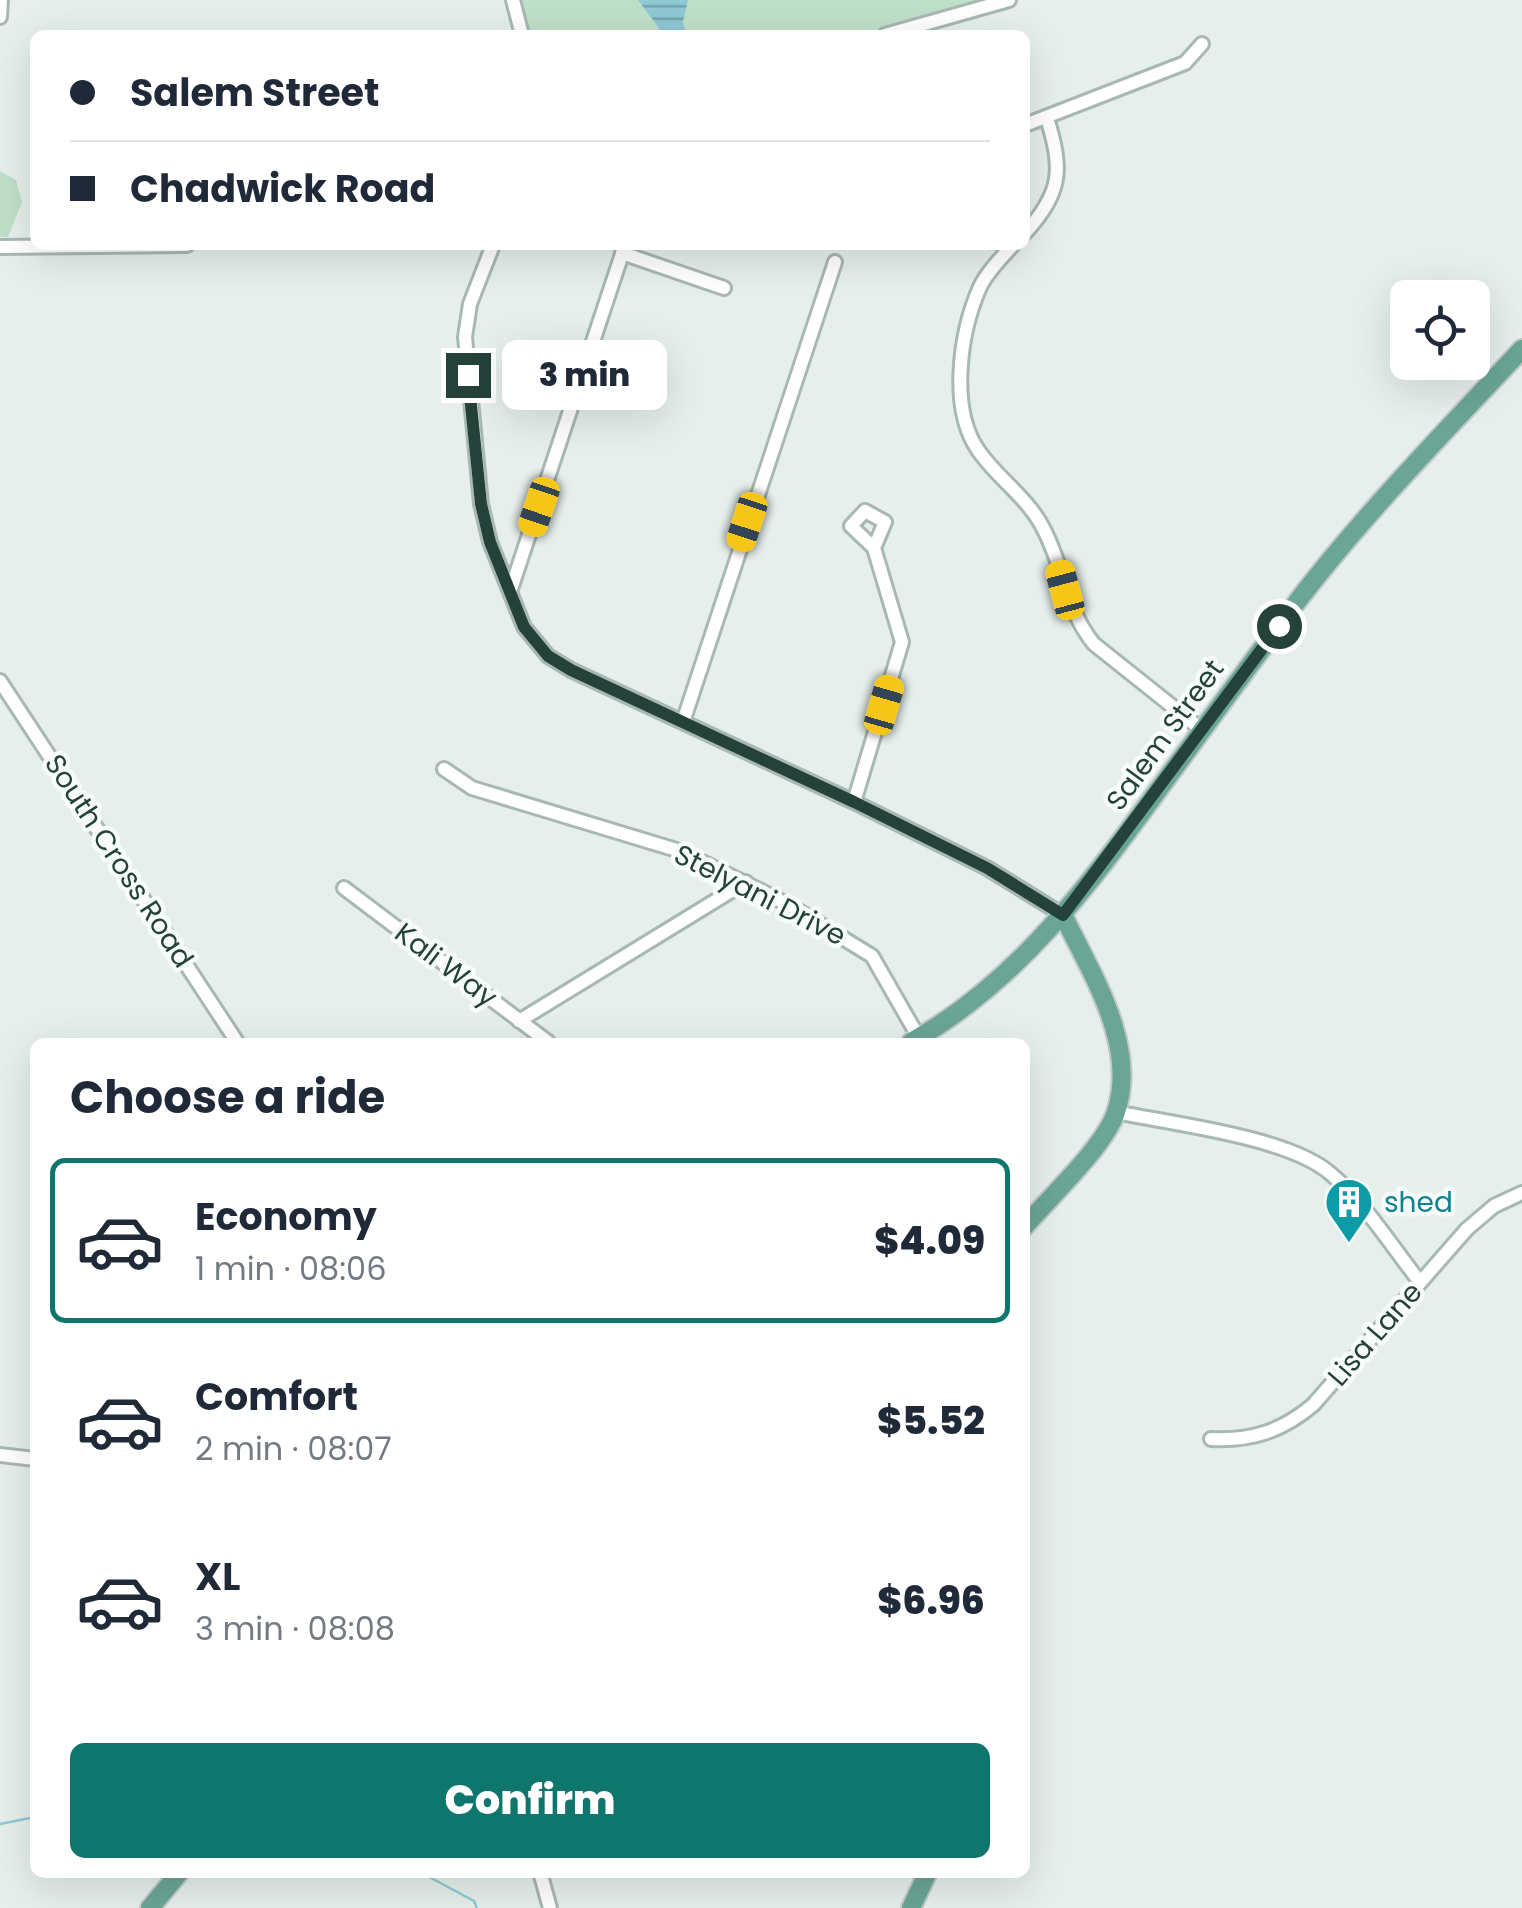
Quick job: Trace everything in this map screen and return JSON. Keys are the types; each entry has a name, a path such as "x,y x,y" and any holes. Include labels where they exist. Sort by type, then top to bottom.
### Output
{"main road":[{"name":"Salem Street","path":"918,1038 958,1013 1018,964 1063,915 1332,560 1522,348"},
{"path":"1030,1220 1084,1159 1116,1112 1120,1084 1114,1029 1063,915"},
{"path":"150,1908 175,1878"},
{"path":"911,1908 925,1878"}],"street":[{"path":"0,17 1,0"},
{"path":"512,0 521,30"},
{"path":"904,30 1010,0"},
{"path":"1030,123 1186,63 1202,44"},
{"path":"1030,226 1056,188 1057,149 1047,118"},
{"path":"0,246 30,246"},
{"path":"491,250 470,304 465,337 481,504 486,529 524,627 548,656 987,868 1063,915"},
{"path":"510,592 624,250"},
{"path":"627,250 724,288"},
{"path":"1009,250 981,284 969,327 960,394 968,430 984,459 1026,501 1041,523 1058,560 1071,609 1085,633 1202,730"},
{"path":"683,722 834,262"},
{"path":"854,802 902,642 874,548"},
{"name":"South Cross Road","path":"0,681 234,1038"},
{"name":"Stelyani Drive","path":"444,769 472,788 666,846 746,882 831,929 872,956 914,1038"},
{"path":"519,1021 746,882"},
{"name":"Kali Way","path":"344,888 542,1038"},
{"path":"1116,1112 1271,1144 1310,1160 1343,1186 1420,1282"},
{"name":"Lisa Lane","path":"1212,1440 1251,1438 1296,1420 1480,1216 1522,1193"},
{"path":"0,1455 30,1458"},
{"path":"542,1878 550,1908"}],"green space":[{"path":"515,0 990,0 889,30 524,30"},
{"path":"0,171 16,180 22,202 8,237 0,237"}],"water":[{"path":"638,0 688,0 685,30 660,30"}],"waterway":[{"path":"0,1824 30,1818"},
{"path":"431,1878 474,1901 477,1908"}],"place":[{"name":"shed","path":"1349,1244"}],"route":[{"path":"468,375 486,529 524,627 548,656 987,868 1063,915 1279,626"}]}
